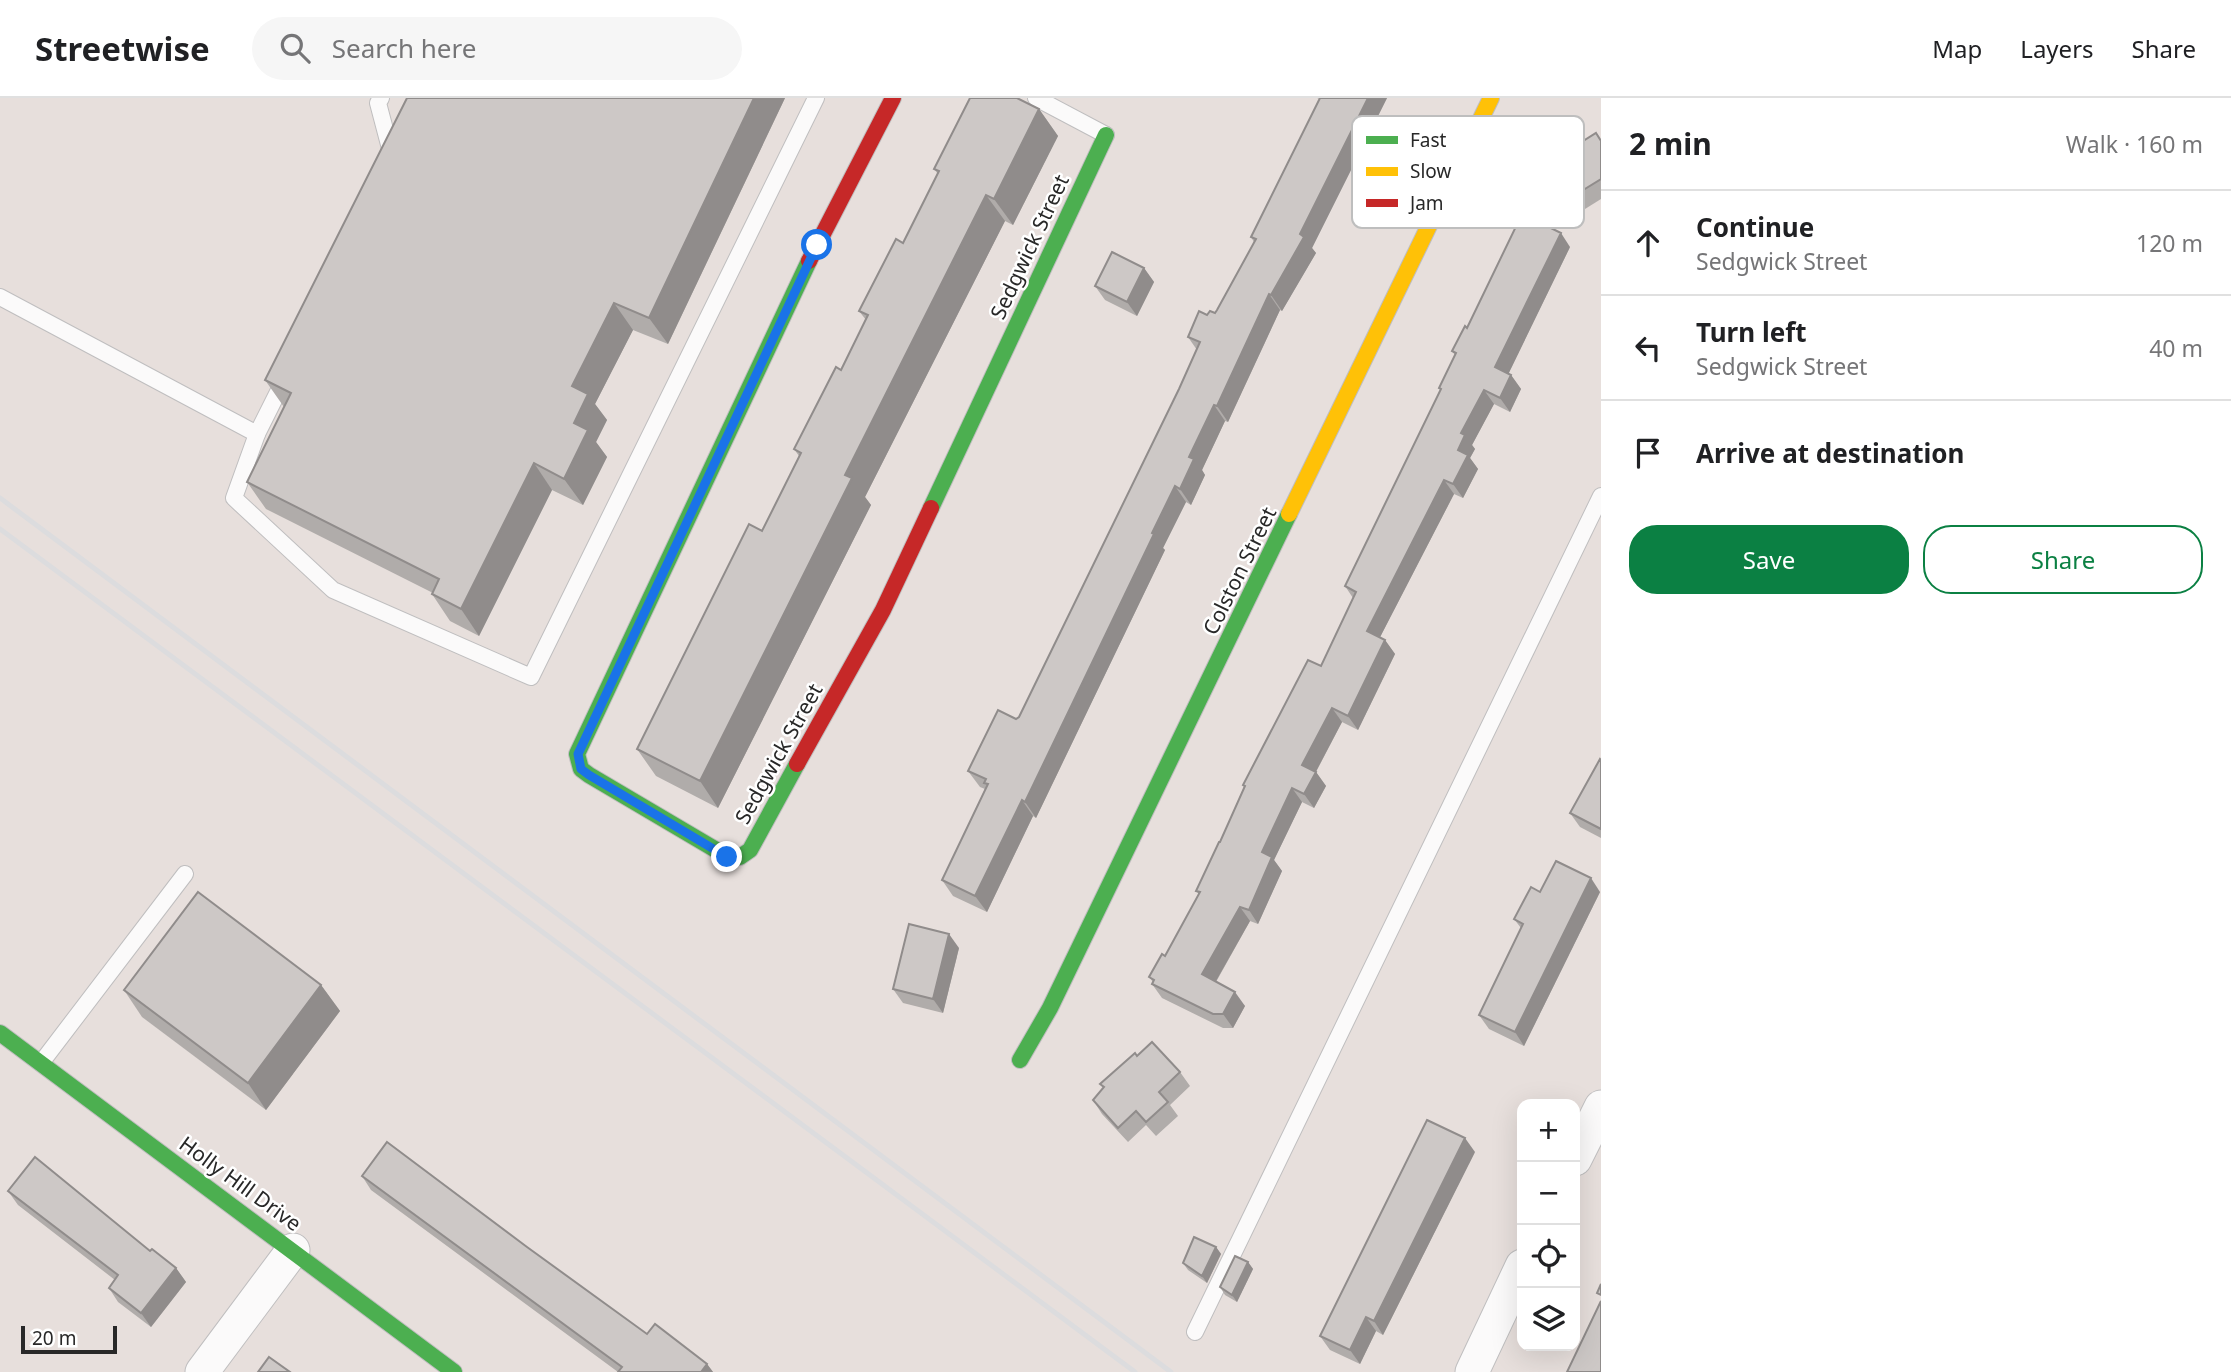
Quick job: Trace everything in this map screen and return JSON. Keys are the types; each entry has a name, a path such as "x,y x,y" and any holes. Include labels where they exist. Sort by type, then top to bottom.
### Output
{"street":[{"name":"Sedgwick Street","path":"893,98 817,245 578,754 581,769 589,775 727,857 740,857 750,850 883,610 1107,135"},
{"name":"Colston Street","path":"1482,116 1491,98"},
{"name":"Colston Street","path":"1020,1060 1050,1008 1428,228"},
{"name":"Holly Hill Drive","path":"0,1033 454,1372"},
{"path":"1587,1149 1601,1107"},
{"path":"202,1372 293,1250"},
{"path":"1472,1372 1517,1277"}],"lane":[{"path":"381,98 378,103 393,155 387,166"},
{"path":"293,361 257,434 234,498 333,590 531,677 816,98"},
{"path":"1036,98 1107,135"},
{"path":"0,297 257,434"},
{"path":"1195,1332 1601,496"},
{"path":"41,1063 185,874"}],"building":[{"path":"407,98 754,98 649,318 614,303 572,386 588,394 574,423 588,430 564,479 534,463 461,609 432,594 439,579 247,482 291,393 265,380"},
{"path":"970,98 1017,98 1039,109 994,199 986,195 845,475 852,478 700,781 637,749 749,524 762,531 801,453 794,449 836,367 841,370 868,315 859,311 896,239 903,243 939,171 934,169"},
{"path":"1320,98 1368,98 1359,116 1352,116 1352,130 1300,234 1304,237 1271,295 1269,294 1217,406 1214,405 1189,457 1194,459 1180,489 1175,486 1025,802 1022,800 975,896 942,880 988,784 984,783 986,779 968,771 998,710 1016,719 1019,717 1200,342 1188,337 1199,311 1207,315 1210,311 1215,313 1256,239 1251,237"},
{"path":"1596,133 1601,141 1601,179 1584,190 1584,141"},
{"path":"1515,228 1551,228 1561,233 1495,367 1511,375 1500,398 1484,390 1461,433 1465,435 1458,450 1468,455 1453,484 1444,480 1367,631 1385,640 1348,716 1332,708 1302,765 1316,772 1304,794 1292,788 1262,852 1272,857 1249,910 1240,907 1202,974 1235,992 1223,1014 1213,1014 1152,984 1154,980 1149,977 1162,954 1165,956 1200,892 1196,891 1245,786 1243,785 1308,660 1321,666 1356,592 1345,586 1441,389 1439,388 1456,353 1452,351 1465,326 1467,328"},
{"path":"1112,252 1144,268 1127,302 1095,286"},
{"path":"1601,760 1601,829 1570,813"},
{"path":"1556,861 1591,878 1515,1032 1479,1015 1523,924 1514,919 1531,887 1540,892"},
{"path":"198,892 321,985 248,1083 124,990"},
{"path":"909,924 949,934 933,999 893,989"},
{"path":"1152,1042 1180,1072 1159,1092 1168,1102 1146,1122 1136,1111 1118,1128 1093,1100 1104,1087 1100,1084 1135,1053 1137,1056"},
{"path":"1427,1120 1465,1138 1374,1321 1366,1317 1350,1350 1320,1336"},
{"path":"387,1142 647,1334 655,1324 707,1364 701,1372 618,1372 622,1367 362,1176"},
{"path":"35,1157 150,1251 152,1249 176,1268 141,1313 109,1288 118,1275 8,1191"},
{"path":"1194,1237 1216,1247 1202,1276 1183,1263"},
{"path":"1235,1256 1248,1262 1232,1295 1220,1287"},
{"path":"1601,1301 1601,1372 1567,1372 1577,1351 1580,1351 1580,1345"},
{"path":"269,1357 290,1372 258,1372"}],"railway":[{"path":"0,498 1171,1372"},
{"path":"0,529 1135,1372"}],"traffic: fast":[{"path":"931,508 1106,135"},
{"path":"797,764 750,850 740,857 728,857 589,775 581,769 577,754 809,261"},
{"path":"1020,1060 1050,1008 1289,514"},
{"path":"0,1033 454,1372"}],"traffic: slow":[{"path":"1482,116 1491,98"},
{"path":"1289,514 1428,228"}],"traffic: jam":[{"path":"809,261 893,98"},
{"path":"797,764 883,610 931,508"}],"route":[{"path":"727,857 589,775 581,769 578,754 817,245"}]}
